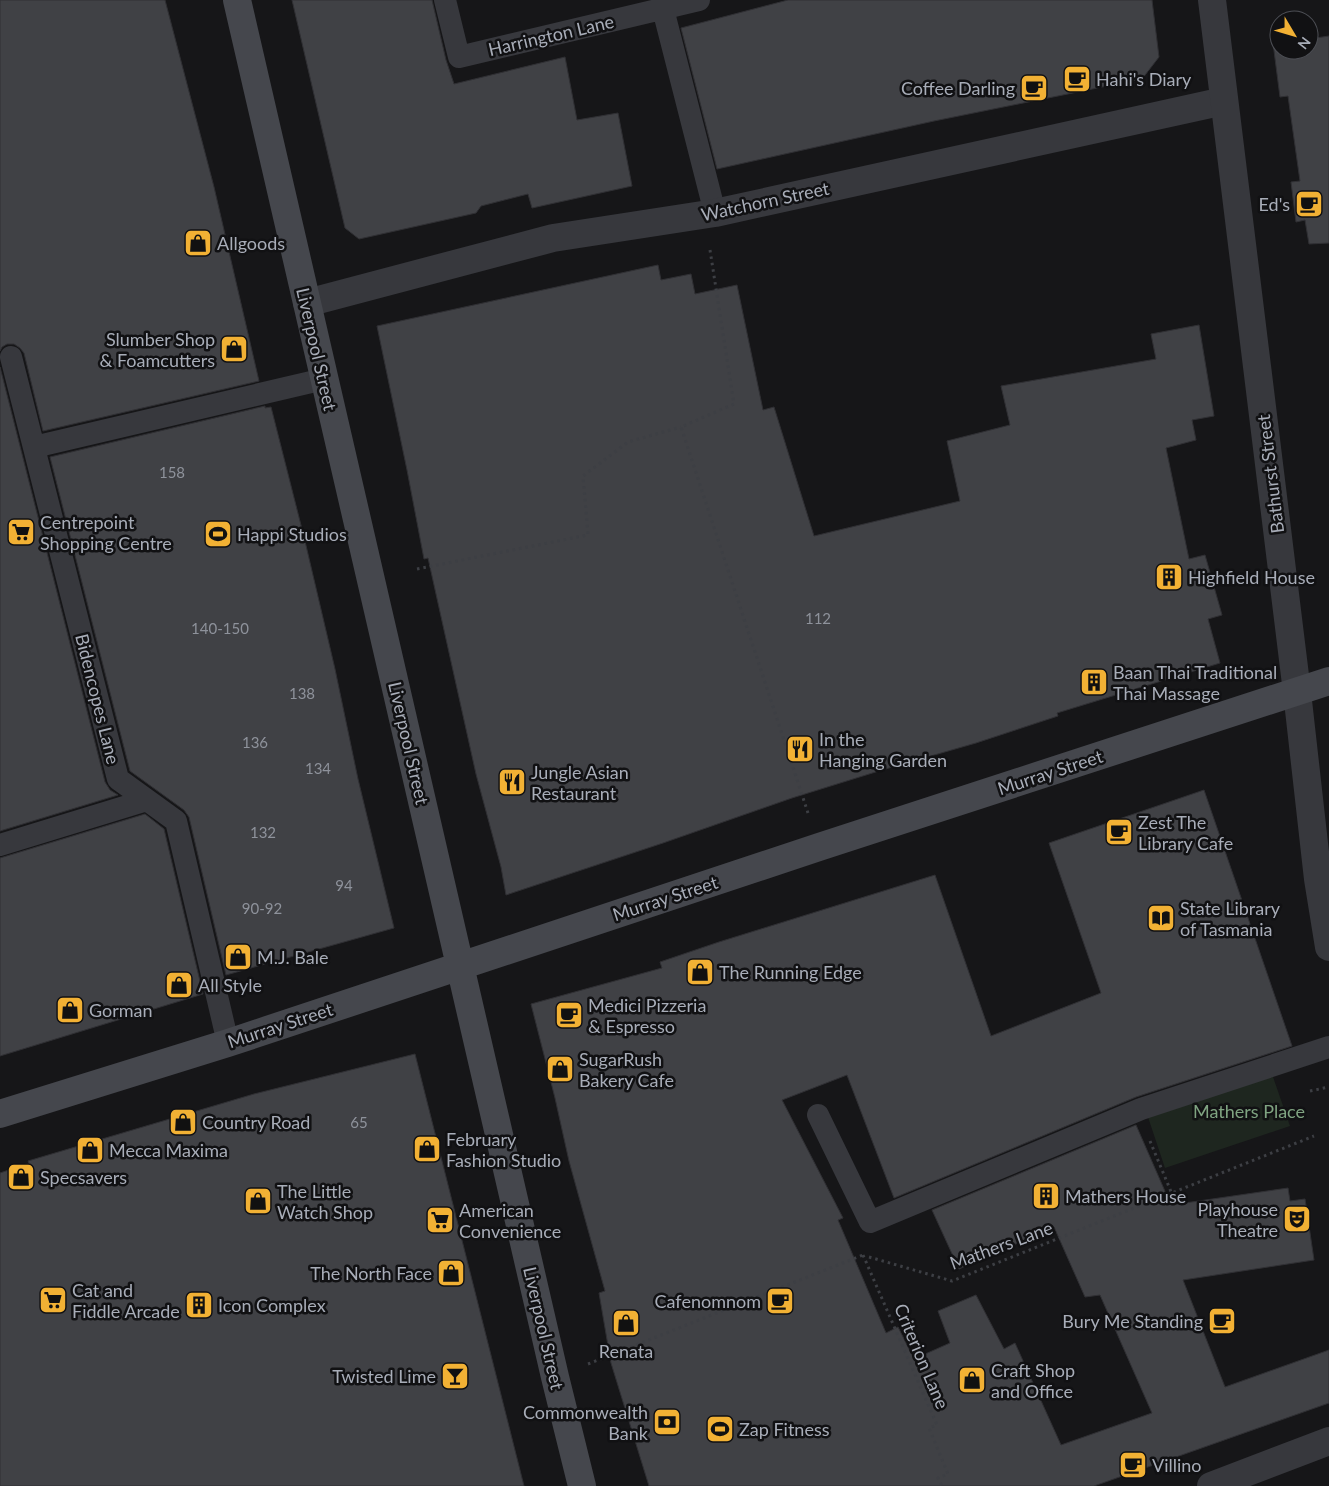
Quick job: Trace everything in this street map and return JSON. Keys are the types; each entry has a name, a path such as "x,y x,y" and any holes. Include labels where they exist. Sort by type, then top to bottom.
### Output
{"main road":[{"name":"Liverpool Street","path":"237,0 555,1377 582,1486"},
{"name":"Murray Street","path":"0,1114 228,1043 819,847 1329,681"}],"street":[{"name":"Bathurst Street","path":"1212,0 1297,692 1318,879 1329,947"},
{"name":"Watchorn Street","path":"307,303 553,238 716,213 1224,100"},
{"path":"1211,1486 1329,1441"}],"lane":[{"name":"Harrington Lane","path":"445,0 459,57 699,0"},
{"path":"664,9 716,213"},
{"name":"Bidencopes Lane","path":"11,357 118,779 176,821 228,1043"},
{"path":"34,447 324,380"},
{"path":"0,845 147,800"},
{"path":"818,1115 870,1222 1137,1111 1329,1047"}],"path":[{"path":"417,569 588,535 583,476 628,442 681,427 734,404 710,250"},
{"path":"681,427 819,847"},
{"path":"1309,1091 1329,1087"},
{"path":"1137,1111 1172,1194"},
{"name":"Mathers Lane","path":"863,1255 952,1281 1314,1136"},
{"path":"555,1377 863,1255"},
{"name":"Criterion Lane","path":"863,1255 936,1425 929,1428 948,1474 938,1478 942,1486"}],"green space":[{"name":"Mathers Place","path":"1272,1074 1290,1126 1165,1168 1148,1117"}],"building":[{"path":"0,0 165,0 214,187 259,381 43,431 24,353 14,344 7,344 0,351"},
{"path":"292,0 432,0 446,60 454,84 565,57 577,120 618,113 632,186 532,208 528,194 481,206 476,213 359,239 345,228"},
{"path":"788,0 1152,0 1159,57 1142,79 934,121 717,169 681,28"},
{"path":"1329,36 1329,243 1309,244 1305,220 1296,222 1291,182 1300,181 1288,96 1280,97 1275,60 1319,60 1319,38"},
{"path":"658,265 661,280 691,274 695,294 737,285 763,410 774,407 814,536 960,501 947,441 1010,425 1001,386 1156,359 1151,334 1199,325 1214,416 1192,420 1196,440 1166,448 1189,559 1205,555 1222,615 1208,619 1220,663 1057,713 1058,716 976,743 792,798 506,895 501,867 476,774 428,558 424,559 377,326"},
{"name":"Centrepoint Shopping Centre","path":"0,367 105,782 110,790 118,795 0,831"},
{"path":"265,406 265,408 271,407 304,537 335,669 358,779 394,928 226,975 189,817 184,810 130,771 50,457"},
{"path":"1204,790 1292,1046 1136,1097 894,1198 847,1075 782,1100 843,1218 838,1220 886,1333 898,1327 914,1359 950,1343 938,1311 976,1295 1004,1349 1015,1343 1061,1445 1152,1413 1100,1295 1085,1297 1054,1227 959,1269 932,1210 1136,1125 1171,1205 1288,1188 1290,1201 1305,1199 1314,1260 1183,1280 1225,1387 1329,1350 1329,1403 1094,1486 649,1486 611,1363 599,1293 605,1291 569,1161 531,1004 662,968 660,962 935,875 991,1036 1101,993 1049,843"},
{"path":"145,814 164,829 203,994 0,1056 0,858"},
{"path":"415,1054 524,1486 0,1486 0,1173 29,1163 28,1161 254,1094"}],"place":[{"name":"Hahi's Diary","path":"1077,79"},
{"name":"Coffee Darling","path":"1034,88"},
{"name":"Ed's","path":"1309,204"},
{"name":"Allgoods","path":"198,243"},
{"name":"Slumber Shop & Foamcutters","path":"234,349"},
{"name":"Centrepoint Shopping Centre","path":"21,532"},
{"name":"Happi Studios","path":"218,534"},
{"name":"Highfield House","path":"1169,577"},
{"name":"Baan Thai Traditional Thai Massage","path":"1094,682"},
{"name":"In the Hanging Garden","path":"800,749"},
{"name":"Jungle Asian Restaurant","path":"512,782"},
{"name":"Zest The Library Cafe","path":"1119,832"},
{"name":"State Library of Tasmania","path":"1161,918"},
{"name":"M.J. Bale","path":"238,957"},
{"name":"The Running Edge","path":"700,972"},
{"name":"All Style","path":"179,985"},
{"name":"Gorman","path":"70,1010"},
{"name":"Medici Pizzeria & Espresso","path":"569,1015"},
{"name":"SugarRush Bakery Cafe","path":"560,1069"},
{"name":"Country Road","path":"183,1122"},
{"name":"February Fashion Studio","path":"427,1149"},
{"name":"Mecca Maxima","path":"90,1150"},
{"name":"Specsavers","path":"21,1177"},
{"name":"Mathers House","path":"1046,1196"},
{"name":"The Little Watch Shop","path":"258,1201"},
{"name":"Playhouse Theatre","path":"1297,1219"},
{"name":"American Convenience","path":"440,1220"},
{"name":"The North Face","path":"451,1273"},
{"name":"Cat and Fiddle Arcade","path":"53,1300"},
{"name":"Cafenomnom","path":"780,1301"},
{"name":"Icon Complex","path":"199,1305"},
{"name":"Bury Me Standing","path":"1222,1321"},
{"name":"Renata","path":"626,1323"},
{"name":"Twisted Lime","path":"455,1376"},
{"name":"Craft Shop and Office","path":"972,1380"},
{"name":"Commonwealth Bank","path":"667,1422"},
{"name":"Zap Fitness","path":"720,1429"},
{"name":"Villino","path":"1133,1465"}]}
